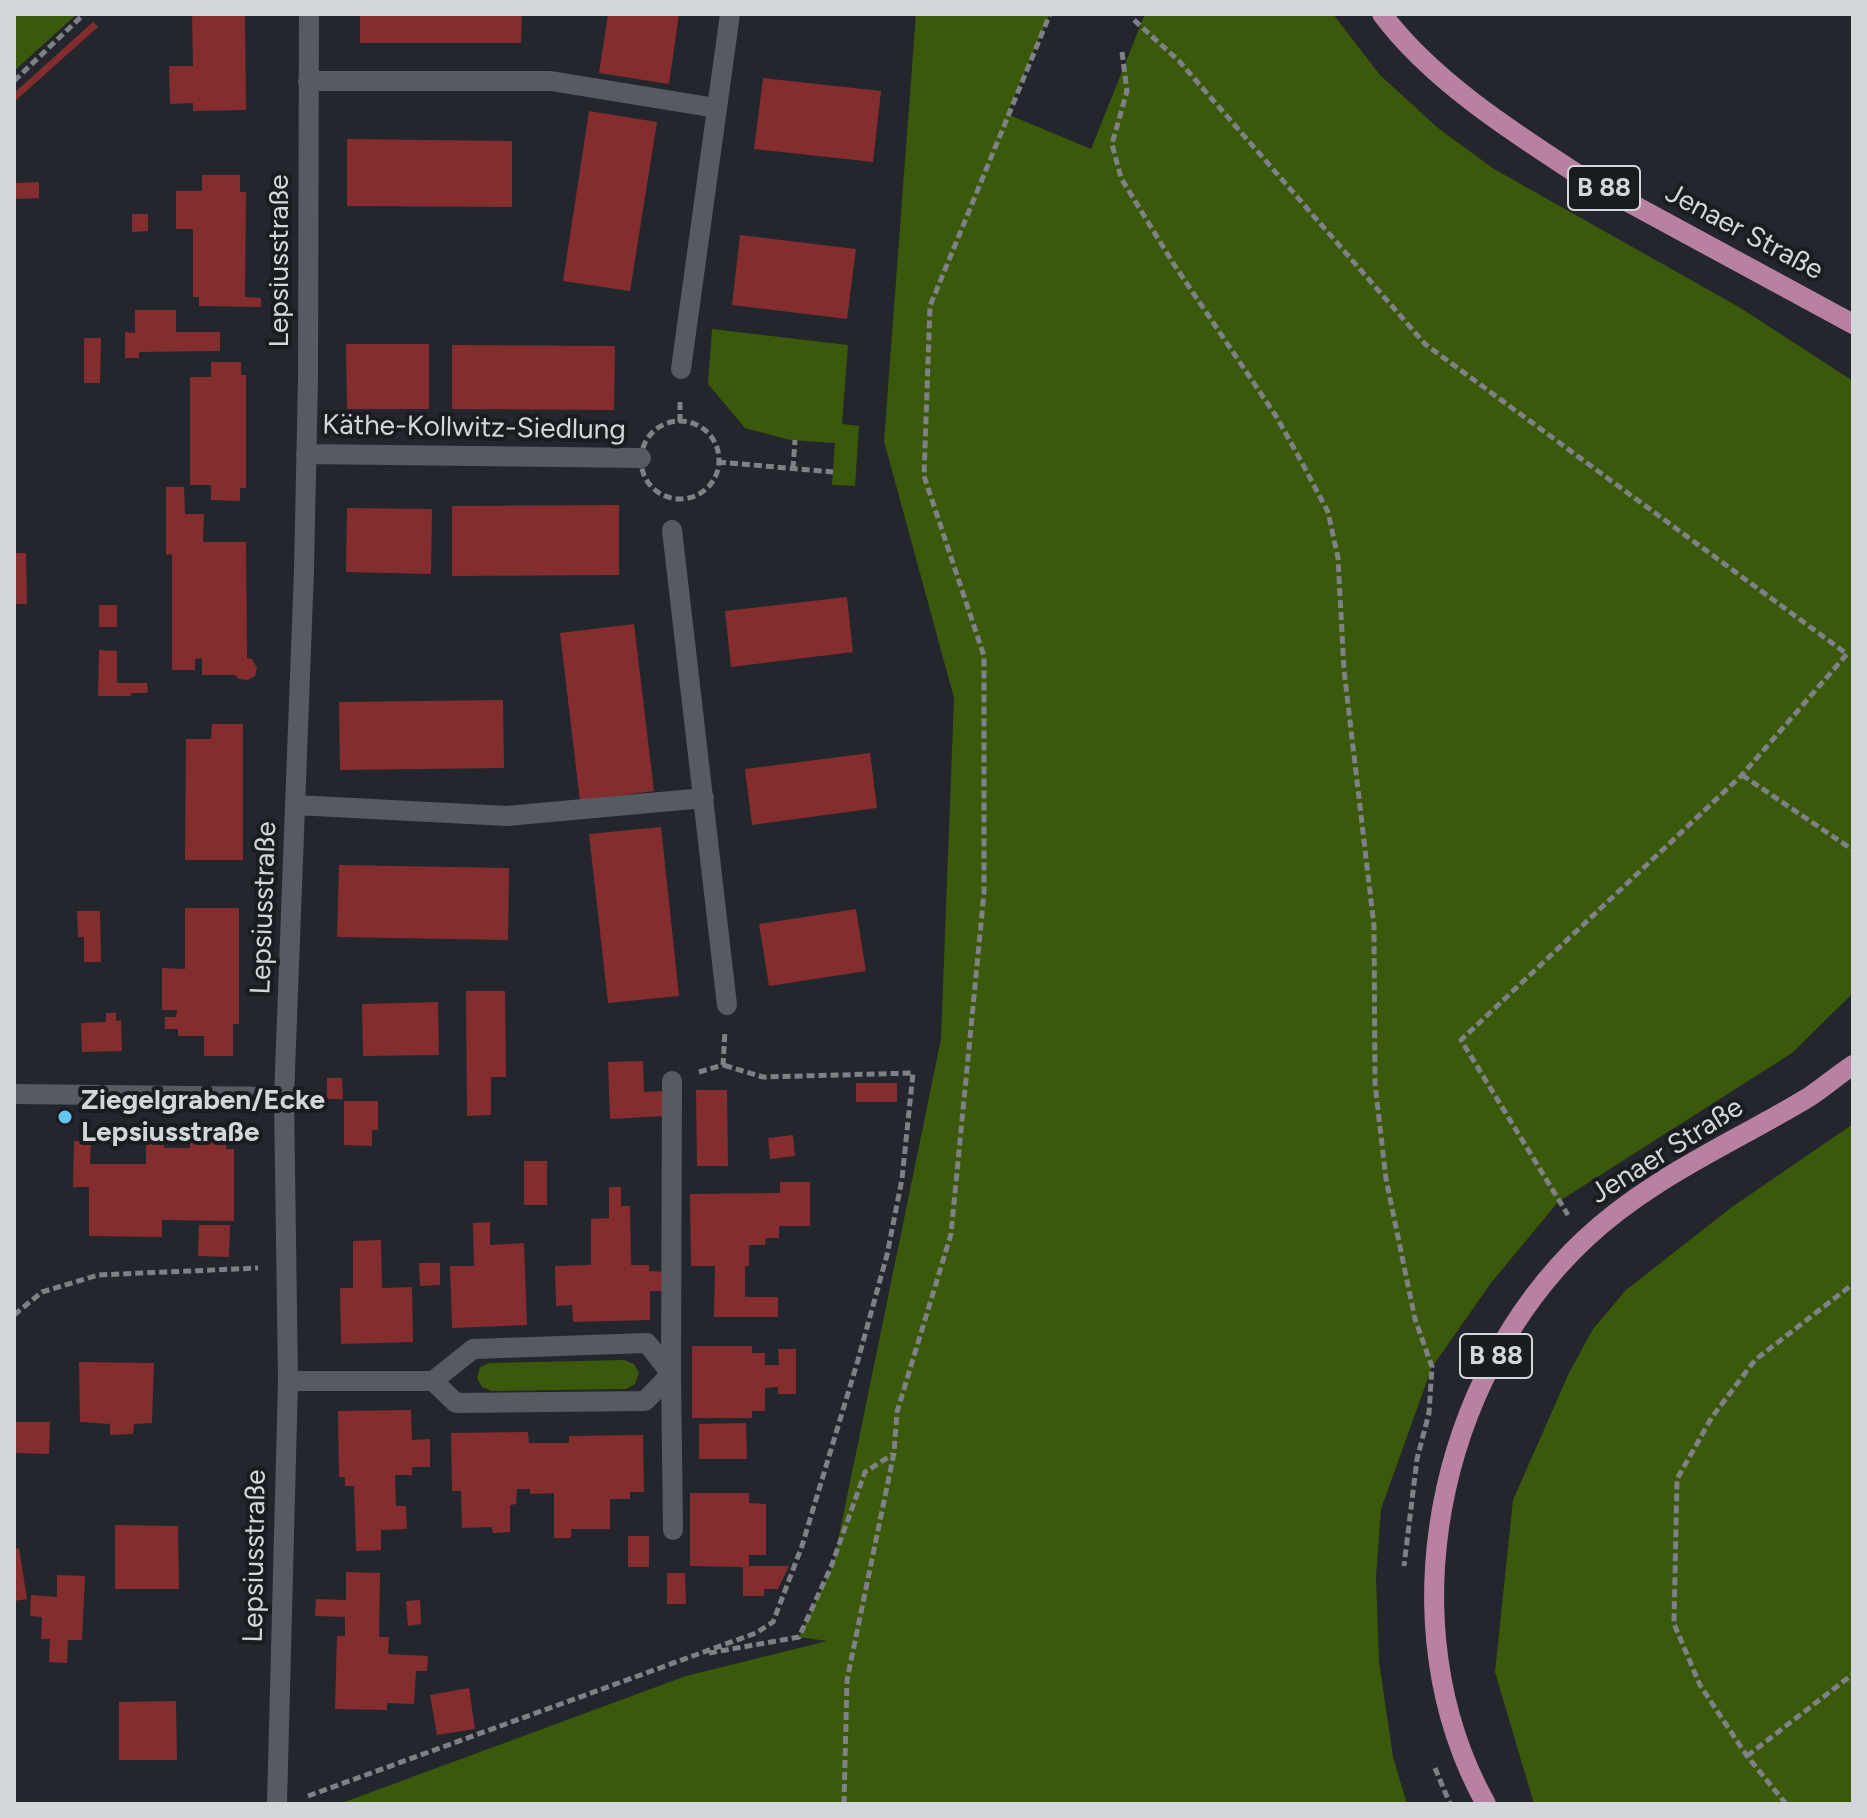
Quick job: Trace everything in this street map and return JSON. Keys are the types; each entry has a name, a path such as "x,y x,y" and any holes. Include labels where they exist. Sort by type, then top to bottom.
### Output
{"main road":[{"name":"Jenaer Straße","path":"1382,14 1424,59 1462,92 1582,177 1853,324"},
{"name":"Jenaer Straße","path":"1486,1804 1463,1755 1445,1700 1435,1599 1441,1510 1448,1471 1460,1431 1497,1352 1526,1307 1584,1239 1613,1215 1681,1169 1812,1095 1853,1065"}],"street":[{"name":"Lepsiusstraße","path":"277,1804 288,1381 284,1097 306,454 309,14"},
{"path":"681,369 730,14"},
{"path":"308,81 551,81 716,108"},
{"name":"Käthe-Kollwitz-Siedlung","path":"306,454 641,458"},
{"path":"672,530 727,1005"},
{"path":"295,805 507,816 704,798"},
{"path":"672,1081 673,1530"},
{"path":"14,1094 284,1097"},
{"path":"288,1381 433,1381 473,1349 647,1343 671,1374"},
{"path":"433,1381 456,1403 645,1401 671,1374"}],"path":[{"path":"14,81 84,14"},
{"path":"844,1804 847,1680 894,1453 897,1412 951,1234 984,893 984,656 924,476 930,306 1050,14"},
{"path":"1134,20 1179,61 1425,344 1847,654 1742,775 1461,1040 1558,1202 1584,1239"},
{"path":"1122,52 1127,91 1112,144 1121,178 1276,416 1328,512 1338,558 1348,712 1374,926 1375,1084 1386,1179 1415,1319 1432,1367 1429,1413 1417,1459 1404,1548 1404,1572"},
{"path":"680,422 704,430 717,450 718,462 710,485 700,493 677,499 655,490 642,470 641,458 643,446 658,428 680,422"},
{"path":"793,469 795,440"},
{"path":"718,462 833,472"},
{"path":"1742,775 1853,850"},
{"path":"723,1065 727,1005"},
{"path":"278,1772 298,1779 308,1798 756,1633 773,1622 833,1447 887,1255 902,1179 913,1073 763,1077 723,1065 672,1081"},
{"path":"14,1315 42,1292 98,1275 287,1267"},
{"path":"1786,1804 1747,1756 1700,1685 1674,1624 1677,1479 1712,1417 1755,1360 1853,1284"},
{"path":"694,1655 799,1637 831,1567 865,1472 894,1453"},
{"path":"1747,1756 1853,1674"}],"green space":[{"path":"14,14 77,14 14,71"},
{"path":"916,14 1050,14 1007,114 1091,149 1145,14 1333,14 1380,75 1438,128 1494,169 1739,307 1853,381 1853,993 1792,1053 1558,1202 1491,1283 1432,1367 1381,1509 1376,1577 1379,1661 1393,1757 1407,1804 339,1804 686,1676 827,1641 799,1637 833,1565 941,1039 954,698 884,441"},
{"path":"712,329 848,345 842,424 859,426 855,486 832,485 835,443 790,440 745,428 708,384"},
{"path":"1853,1124 1853,1804 1534,1804 1495,1672 1513,1500 1569,1373 1593,1329 1626,1290 1732,1207"},
{"path":"624,1360 634,1364 639,1373 635,1384 626,1389 492,1391 482,1387 477,1378 480,1367 490,1363"}],"building":[{"path":"192,14 245,14 246,110 193,111 193,103 170,104 169,66 193,66"},
{"path":"360,14 522,14 521,43 360,43"},
{"path":"608,14 679,14 669,84 599,73"},
{"path":"93,22 98,27 14,102 14,93"},
{"path":"763,78 881,91 873,162 754,149"},
{"path":"589,111 657,122 630,291 563,281"},
{"path":"347,139 512,141 512,207 347,206"},
{"path":"202,175 240,175 240,192 246,192 245,297 261,298 261,307 199,306 199,297 193,297 193,229 176,229 176,191 202,191"},
{"path":"39,182 39,198 14,199 14,183"},
{"path":"132,214 148,214 148,231 132,232"},
{"path":"740,235 856,249 847,319 732,305"},
{"path":"135,310 176,310 176,332 220,332 220,351 139,352 139,358 125,358 125,332 135,333"},
{"path":"84,338 101,338 100,383 84,383"},
{"path":"346,344 429,344 429,409 347,409"},
{"path":"452,345 615,346 614,410 452,409"},
{"path":"211,362 241,362 241,375 246,375 246,488 240,488 240,501 211,500 211,485 190,485 190,377 211,377"},
{"path":"166,487 184,487 185,514 204,514 203,542 246,542 247,658 252,659 257,668 255,676 247,680 235,675 202,675 202,658 195,659 195,670 172,670 172,554 166,555"},
{"path":"619,505 619,575 452,576 452,506"},
{"path":"347,508 432,509 431,574 346,572"},
{"path":"14,553 26,553 27,604 14,604"},
{"path":"847,597 853,652 731,667 725,611"},
{"path":"99,605 117,605 117,627 99,627"},
{"path":"634,624 654,791 580,801 560,633"},
{"path":"99,650 117,651 117,683 147,683 148,693 98,696"},
{"path":"503,700 504,768 340,770 339,702"},
{"path":"212,724 243,724 243,860 185,860 186,739 211,739"},
{"path":"870,753 877,808 752,825 745,769"},
{"path":"661,827 679,996 608,1003 589,834"},
{"path":"339,865 509,868 508,940 337,937"},
{"path":"185,908 239,908 239,1024 233,1024 233,1056 204,1056 204,1036 178,1036 178,1029 165,1029 165,1017 176,1017 177,1010 162,1010 162,968 185,969"},
{"path":"856,909 866,971 769,986 759,924"},
{"path":"77,911 100,911 101,962 84,962 84,937 78,937"},
{"path":"466,991 505,991 506,1077 491,1077 491,1115 467,1116"},
{"path":"438,1002 439,1055 363,1056 362,1004"},
{"path":"106,1013 116,1013 116,1021 121,1020 122,1051 82,1052 81,1023 106,1022"},
{"path":"643,1061 644,1092 664,1091 665,1116 610,1119 608,1062"},
{"path":"327,1078 342,1078 343,1099 327,1099"},
{"path":"856,1083 897,1083 897,1102 856,1102"},
{"path":"696,1090 727,1090 728,1166 697,1166"},
{"path":"344,1101 378,1101 378,1130 372,1130 372,1146 344,1145"},
{"path":"190,1124 227,1125 226,1149 234,1149 234,1221 162,1220 162,1237 89,1236 89,1187 73,1187 74,1141 91,1141 90,1164 146,1164 146,1143 164,1143 164,1148 190,1148"},
{"path":"793,1135 795,1156 770,1159 768,1138"},
{"path":"524,1161 547,1161 547,1205 524,1205"},
{"path":"780,1182 810,1182 810,1226 779,1226 779,1238 766,1238 765,1245 749,1245 749,1266 745,1266 745,1297 778,1297 778,1317 714,1317 715,1266 691,1266 690,1194 780,1193"},
{"path":"609,1187 621,1187 621,1206 630,1206 631,1265 649,1265 649,1271 665,1272 665,1291 650,1291 650,1320 573,1322 572,1305 556,1306 555,1266 591,1265 591,1219 609,1218"},
{"path":"490,1222 490,1245 524,1243 527,1325 452,1328 450,1266 474,1266 473,1223"},
{"path":"199,1225 230,1225 229,1257 198,1256"},
{"path":"381,1240 382,1288 412,1287 413,1342 341,1344 340,1288 353,1288 353,1241"},
{"path":"419,1263 440,1263 440,1285 420,1286"},
{"path":"692,1346 752,1346 752,1353 765,1353 765,1365 779,1365 778,1349 796,1349 796,1394 778,1394 778,1387 765,1388 765,1411 752,1411 752,1418 692,1418"},
{"path":"79,1362 154,1363 152,1423 134,1424 133,1434 110,1435 110,1424 80,1422"},
{"path":"411,1410 412,1440 430,1439 430,1467 412,1467 412,1475 395,1475 396,1506 406,1506 407,1529 381,1530 381,1550 356,1551 354,1486 345,1486 345,1477 339,1477 338,1411"},
{"path":"14,1422 50,1422 49,1454 14,1453"},
{"path":"746,1423 747,1459 699,1459 699,1424"},
{"path":"528,1432 529,1443 569,1443 569,1436 643,1435 644,1492 630,1492 630,1499 610,1499 610,1529 571,1529 571,1538 554,1538 554,1493 530,1494 530,1489 517,1489 516,1504 510,1505 510,1532 493,1533 492,1527 462,1528 461,1491 452,1491 451,1433"},
{"path":"690,1493 749,1493 749,1503 766,1504 766,1555 749,1555 749,1566 789,1566 778,1589 764,1589 764,1596 743,1596 743,1567 690,1566"},
{"path":"115,1525 178,1526 179,1589 115,1589"},
{"path":"628,1536 649,1536 649,1567 628,1567"},
{"path":"19,1548 27,1599 14,1601 14,1549"},
{"path":"346,1572 380,1573 379,1637 389,1637 388,1654 428,1656 427,1671 416,1671 414,1704 387,1703 387,1710 335,1709 337,1636 345,1636 345,1617 315,1616 316,1599 346,1600"},
{"path":"667,1573 685,1573 686,1604 667,1604"},
{"path":"57,1575 85,1576 82,1640 68,1640 67,1663 49,1662 50,1639 41,1639 42,1617 30,1616 31,1595 57,1597"},
{"path":"420,1600 421,1624 408,1626 406,1601"},
{"path":"469,1688 475,1729 437,1735 430,1695"},
{"path":"176,1701 177,1760 119,1760 119,1702"}],"place":[{"name":"Ziegelgraben/Ecke Lepsiusstraße","path":"65,1117"}]}
